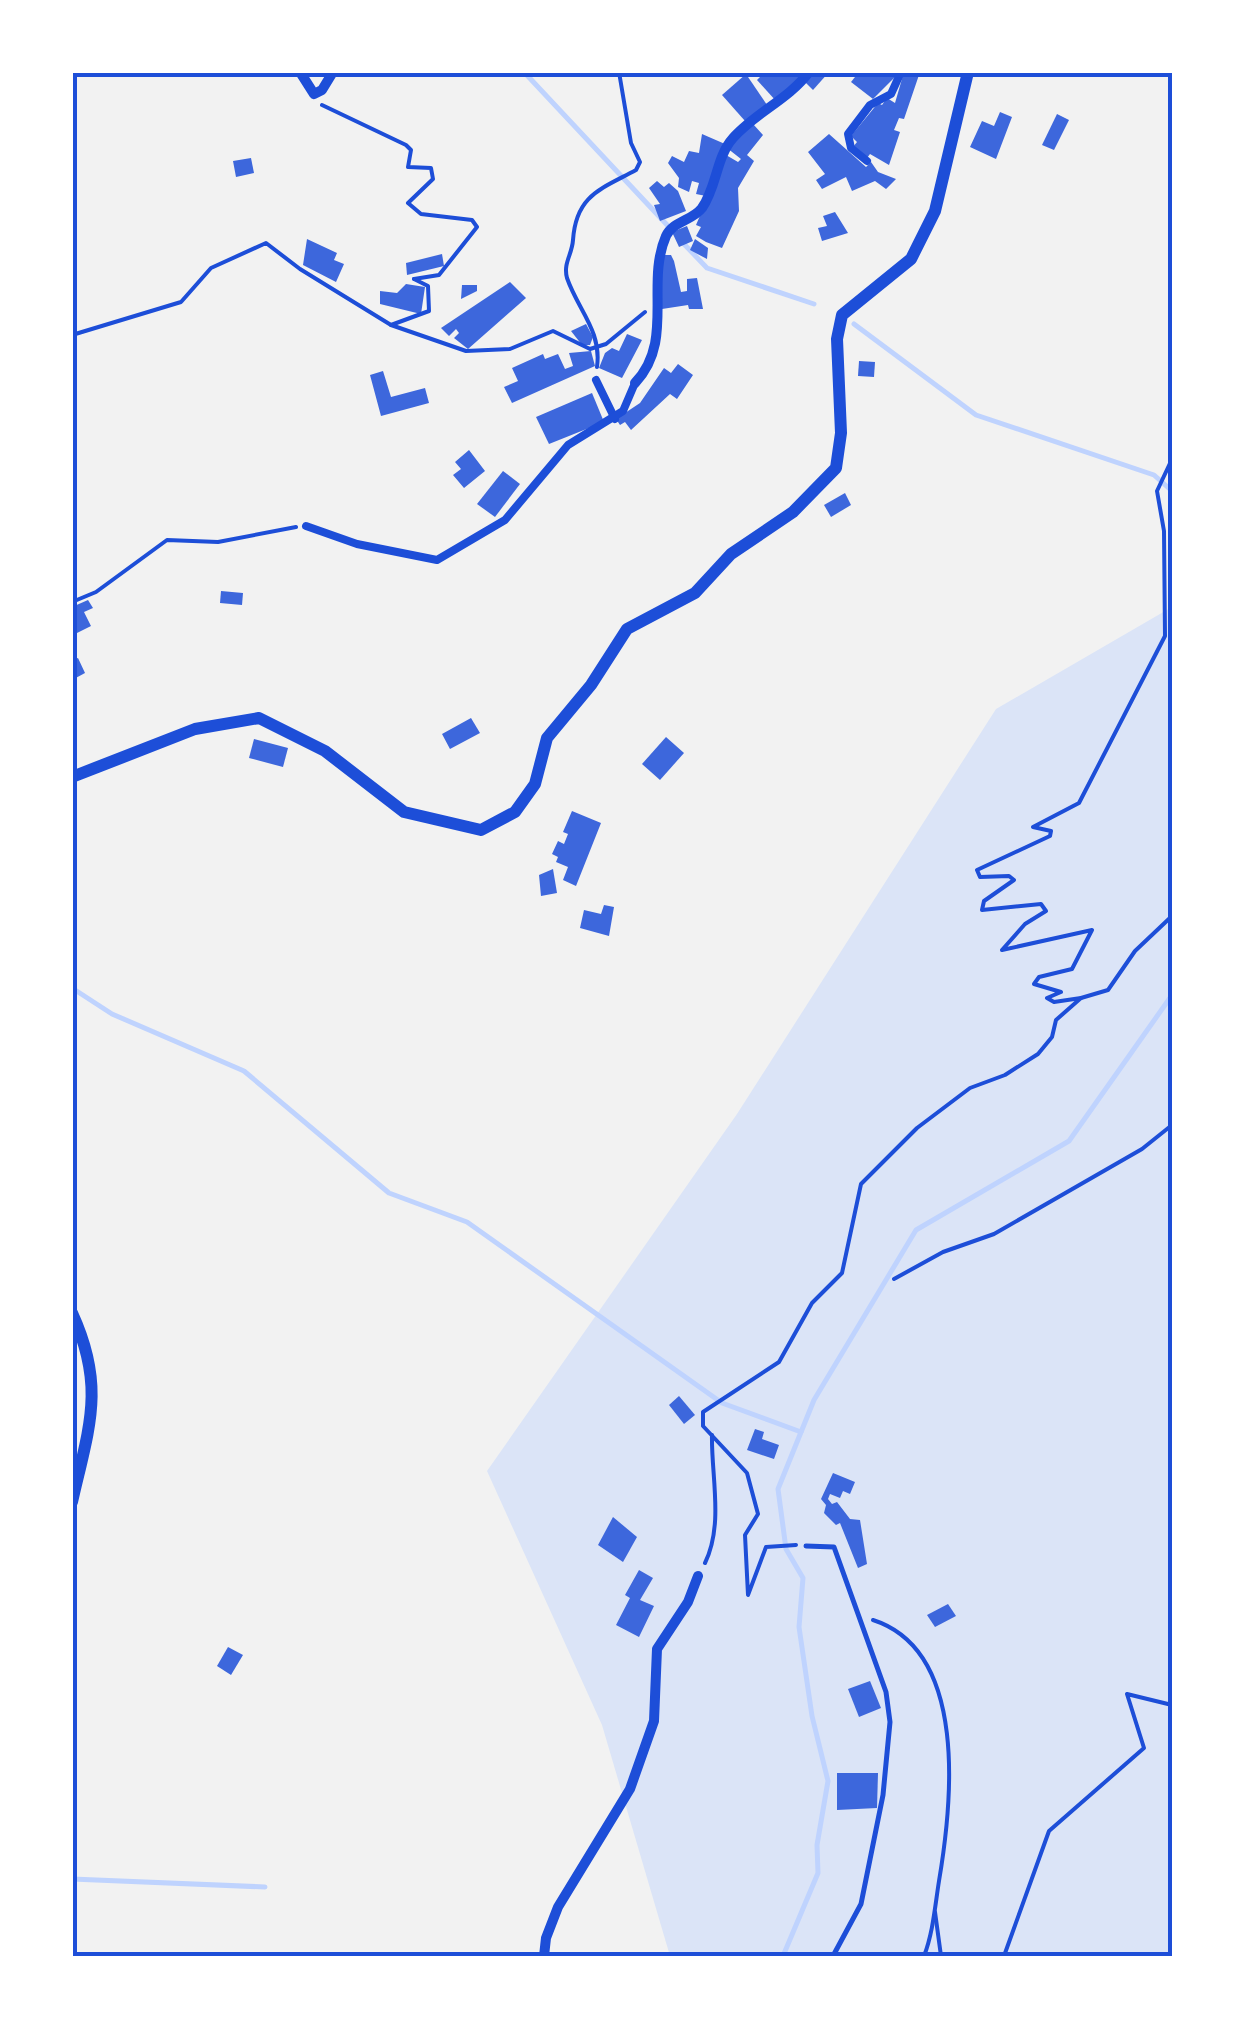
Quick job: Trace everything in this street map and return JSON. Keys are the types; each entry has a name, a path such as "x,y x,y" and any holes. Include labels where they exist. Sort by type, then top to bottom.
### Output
{"street":[{"path":"300,72 314,94 322,90 333,72"},
{"path":"306,526 357,544 437,560 506,520 568,445 615,419 635,383 649,368 659,332 659,286 668,232 703,206 730,141 797,89 809,72"},
{"path":"867,162 851,148 848,134 870,105 892,94 901,72"},
{"path":"72,776 194,729 259,718 325,752 404,812 481,830 516,812 536,784 547,738 591,686 628,629 695,592 731,554 793,512 836,468 841,433 838,339 842,315 911,258 935,211 968,72"},
{"path":"596,380 615,419"},
{"path":"72,1314 90,1351 94,1406 72,1502"},
{"path":"544,1956 546,1938 558,1907 630,1789 654,1721 657,1649 688,1602 698,1576"}],"lane":[{"path":"806,1546 834,1546 886,1692 890,1722 883,1795 861,1904 833,1956"}],"path":[{"path":"596,380 597,346 567,277 566,261 573,247 579,208 604,183 636,170 640,162 631,143 620,72"},
{"path":"314,94 310,99 406,144 410,150 408,168 431,168 433,179 408,203 422,214 472,220 477,227 438,275 414,278 428,286 430,311 391,325"},
{"path":"72,335 180,302 211,268 266,242 300,269 391,325 466,351 510,349 553,331 579,347 597,346 644,314 659,286"},
{"path":"1172,459 1157,491 1164,530 1165,636 1079,804 1033,827 1051,831 1050,836 977,870 980,876 1009,876 1014,880 984,900 982,910 1041,904 1046,911 1025,924 1002,950 1092,930 1072,969 1039,977 1034,984 1062,992 1047,998 1054,1002 1108,990 1135,950 1172,916"},
{"path":"72,602 96,592 167,540 218,542 306,526"},
{"path":"792,1546 766,1547 748,1595 745,1535 758,1514 747,1473 704,1426 706,1407 750,1384 780,1362 812,1304 842,1273 861,1184 916,1128 970,1088 1004,1076 1038,1054 1052,1037 1056,1020 1081,998"},
{"path":"894,1279 943,1252 1007,1226 1142,1149 1172,1124"},
{"path":"698,1576 710,1551 717,1490 712,1434"},
{"path":"857,1615 895,1627 931,1671 952,1757 950,1813 924,1956"},
{"path":"1004,1956 1049,1832 1144,1748 1127,1694 1172,1704"},
{"path":"934,1908 941,1956"}],"shaded area":[{"path":"1172,607 1172,1956 670,1956 602,1725 487,1471 737,1114 996,709"}],"building":[{"path":"765,72 795,72 801,78 776,101 757,80"},
{"path":"813,72 829,72 813,90 805,82"},
{"path":"859,72 897,75 873,99 851,82"},
{"path":"904,72 920,72 904,119 899,118 894,130 900,132 889,165 870,154 867,158 853,147 857,142 851,136 878,103 882,105 887,98 895,103"},
{"path":"746,74 767,105 745,121 722,95"},
{"path":"1000,112 1012,117 996,159 970,147 982,121 994,126"},
{"path":"1057,114 1069,120 1054,150 1042,145"},
{"path":"753,124 763,135 747,155 754,161 738,188 739,211 722,248 696,236 701,227 696,225 726,155 738,162 741,159 727,148"},
{"path":"702,134 725,144 706,196 696,194 699,183 692,181 689,192 678,187 679,178 668,163 672,156 684,162 689,151 699,153"},
{"path":"829,134 866,167 871,162 878,172 896,179 886,189 875,181 852,191 846,177 822,189 816,180 825,174 808,152"},
{"path":"251,158 254,173 236,177 233,161"},
{"path":"657,181 664,187 669,183 678,191 686,211 660,221 654,205 660,204 649,188"},
{"path":"835,212 848,233 822,241 818,228 827,226 823,216"},
{"path":"687,226 693,241 679,247 672,232"},
{"path":"307,239 337,253 334,260 344,264 336,282 303,265"},
{"path":"695,239 708,248 707,259 690,250"},
{"path":"442,254 444,266 407,275 406,263"},
{"path":"662,255 671,255 681,292 687,291 687,279 697,278 703,309 689,309 688,305 662,309"},
{"path":"510,282 526,298 468,349 454,338 459,333 456,329 449,336 441,328"},
{"path":"406,284 425,287 421,314 380,304 380,291 397,293"},
{"path":"462,285 477,285 477,291 461,299"},
{"path":"586,324 593,337 590,345 582,345 571,331"},
{"path":"627,334 642,340 622,378 599,368 605,353 612,348 619,351"},
{"path":"591,351 595,366 512,403 504,387 518,381 512,368 543,354 545,359 558,354 565,369 573,366 569,353"},
{"path":"859,361 875,362 874,377 858,376"},
{"path":"678,364 693,375 677,399 670,394 631,430 625,422 620,425 616,419 640,403 664,368 671,373"},
{"path":"383,371 391,397 425,388 429,403 381,416 370,375"},
{"path":"592,393 604,422 549,444 536,417"},
{"path":"469,450 485,471 464,488 453,475 461,469 455,462"},
{"path":"503,471 520,484 495,517 477,504"},
{"path":"845,493 851,505 831,517 824,505"},
{"path":"221,591 243,593 242,605 220,603"},
{"path":"88,600 93,608 84,612 91,626 77,633 72,607"},
{"path":"78,658 85,673 72,680 72,660"},
{"path":"471,718 480,733 450,749 442,734"},
{"path":"666,737 684,753 660,780 642,764"},
{"path":"254,739 288,748 283,767 249,758"},
{"path":"572,811 601,823 576,886 563,880 568,867 556,862 558,857 552,854 558,841 564,844 568,834 563,832"},
{"path":"553,869 557,893 541,896 539,875"},
{"path":"604,905 614,907 609,936 580,928 584,910 601,914"},
{"path":"679,1396 695,1415 684,1424 669,1405"},
{"path":"755,1429 764,1432 762,1439 779,1445 774,1459 747,1450"},
{"path":"833,1473 855,1482 850,1494 843,1491 840,1498 830,1494 828,1499 832,1504 837,1502 850,1519 860,1520 867,1564 858,1568 840,1523 836,1525 824,1513 826,1505 821,1499"},
{"path":"613,1517 637,1537 623,1562 598,1545"},
{"path":"639,1570 653,1578 640,1600 654,1606 639,1637 616,1625 630,1598 625,1595"},
{"path":"948,1604 956,1616 935,1627 927,1615"},
{"path":"228,1647 243,1655 231,1675 217,1666"},
{"path":"870,1681 881,1708 859,1717 848,1689"},
{"path":"837,1773 878,1773 877,1808 837,1810"}],"waterway":[{"path":"524,72 669,227"},
{"path":"683,243 707,268 814,304"},
{"path":"854,324 976,415 1154,475 1172,491"},
{"path":"72,988 112,1014 244,1071 389,1193 467,1222 722,1403 801,1432"},
{"path":"783,1956 818,1873 817,1845 828,1781 812,1716 799,1627 803,1578 786,1549 778,1489 814,1400 916,1230 1069,1141 1172,995"},
{"path":"72,1879 265,1887"}]}
